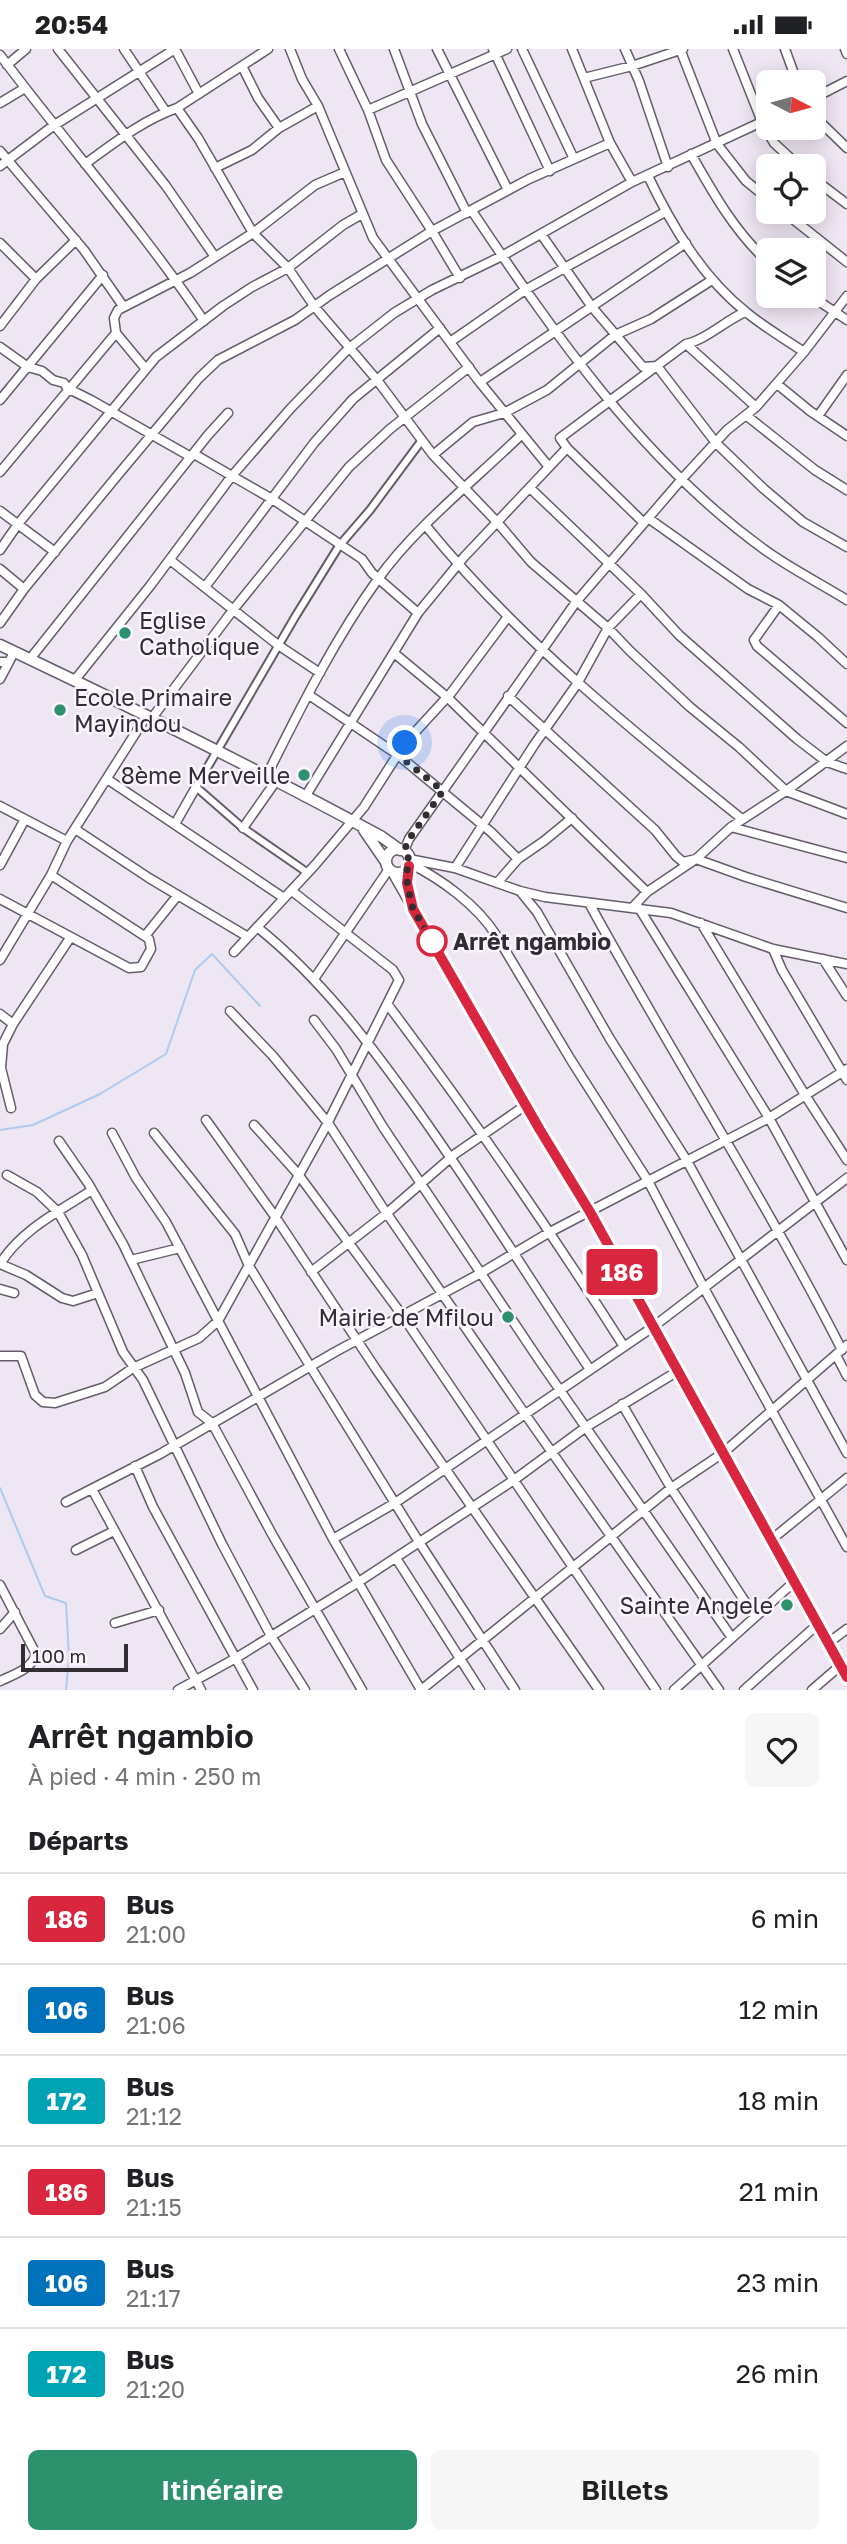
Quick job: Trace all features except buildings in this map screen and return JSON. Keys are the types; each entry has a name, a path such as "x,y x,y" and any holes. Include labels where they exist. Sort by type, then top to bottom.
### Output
{"street":[{"path":"7,65 26,49"},
{"path":"58,49 166,186 215,257"},
{"path":"124,49 166,112"},
{"path":"4,163 53,126 175,49 199,94"},
{"path":"85,164 125,135 177,108 268,49"},
{"path":"290,49 302,79 318,106 373,238 504,414 549,467"},
{"path":"339,49 368,110 386,160 460,278"},
{"path":"394,49 422,124 470,212 578,363 681,480 766,551 847,600"},
{"path":"437,49 509,190"},
{"path":"368,110 494,52 507,49"},
{"path":"522,49 574,159"},
{"path":"572,49 610,143 632,182"},
{"path":"625,49 668,167"},
{"path":"584,78 632,66 681,49 717,144 746,181 756,189"},
{"path":"733,49 756,101"},
{"path":"785,49 793,70"},
{"path":"494,52 550,171"},
{"path":"0,55 176,281 204,321"},
{"path":"242,66 258,98 279,128"},
{"path":"826,92 847,81"},
{"path":"0,103 25,88"},
{"path":"215,168 252,150 279,128 318,106"},
{"path":"177,108 253,233 288,268 314,306 377,380 433,455 531,562 608,628 690,708 786,791 847,814"},
{"path":"74,681 170,560 231,477 290,409 348,349 394,313 419,298 502,256 632,182 756,125"},
{"path":"826,128 847,148"},
{"path":"774,140 786,154"},
{"path":"0,623 24,589 152,434 199,378 218,360 274,333 432,231 509,190 610,143"},
{"path":"0,151 4,163 76,240 123,306"},
{"path":"691,154 719,203 756,249"},
{"path":"0,472 116,333 116,313 123,306 176,281 253,233 315,185 345,172"},
{"path":"648,176 665,212 712,280 745,312 804,352"},
{"path":"826,188 847,204"},
{"path":"450,342 525,290 665,212"},
{"path":"0,550 145,367 172,343 252,287 288,268 343,225 362,214"},
{"path":"799,224 847,262"},
{"path":"541,234 592,307 643,367 657,366"},
{"path":"0,326 36,279 76,240"},
{"path":"0,243 36,279"},
{"path":"480,382 685,243"},
{"path":"0,400 103,275"},
{"path":"433,455 473,422 504,414 547,390 615,335 652,319 712,280"},
{"path":"390,867 401,873 409,839 576,601 727,430 747,416 777,384 847,296"},
{"path":"826,306 847,320"},
{"path":"745,312 729,319 696,341 686,344 560,438 567,448 646,521 748,589 779,605 818,636 847,664"},
{"path":"205,587 314,443 353,399 440,328"},
{"path":"116,333 145,367"},
{"path":"686,344 756,407"},
{"path":"0,347 28,367 42,371 53,380 272,499 362,559 418,613"},
{"path":"657,366 716,443 764,489 803,522 847,547"},
{"path":"0,960 51,875 67,841 149,716 349,467 405,417 469,367"},
{"path":"818,416 844,384 847,375"},
{"path":"777,384 847,436"},
{"path":"30,659 228,413"},
{"path":"747,416 815,470 847,490"},
{"path":"243,828 271,778 320,673 379,578 426,526 522,435"},
{"path":"175,824 278,645 339,546 370,510 422,440"},
{"path":"305,797 418,613 457,565 567,448"},
{"path":"530,488 641,594 679,635 797,739 827,762 847,769"},
{"path":"0,511 55,552"},
{"path":"426,526 457,565 507,618 578,684 741,820"},
{"path":"170,560 278,645 320,673"},
{"path":"0,569 24,589"},
{"path":"455,868 544,730 578,684 608,628 641,594"},
{"path":"779,605 754,640 757,646 847,723"},
{"path":"234,951 292,891 364,807 405,743 447,697 507,618"},
{"path":"0,645 149,716 382,837 460,897 491,927 648,1181 847,1547"},
{"path":"0,679 4,662 14,652"},
{"path":"394,653 447,697 646,892"},
{"path":"309,695 398,755 443,791 518,859"},
{"path":"508,696 655,830 683,862 696,859 847,908"},
{"path":"636,908 646,892 696,859 730,827 786,791 847,746"},
{"path":"107,779 285,898"},
{"path":"196,787 243,828 308,873"},
{"path":"0,806 67,841"},
{"path":"497,883 518,859 572,818"},
{"path":"0,865 25,819"},
{"path":"361,827 390,867 590,1212 847,1677"},
{"path":"730,827 847,858"},
{"path":"75,829 248,937"},
{"path":"314,979 390,867 389,853 455,868 520,891 671,913 773,949 847,964"},
{"path":"406,858 407,883 413,909"},
{"path":"0,899 129,968 141,967 151,949 151,942 51,875"},
{"path":"0,1356 22,1356 35,1395 43,1402 49,1403 94,1392 133,1369 199,1338 218,1321 328,1123 398,985 397,975 292,891"},
{"path":"520,891 537,912 610,1039 687,1161 847,1453"},
{"path":"145,936 178,895"},
{"path":"589,903 641,997 778,1229 841,1350 847,1376"},
{"path":"636,908 769,1118 847,1260"},
{"path":"701,923 847,1160"},
{"path":"257,927 314,979 369,1042 451,1158 590,1368"},
{"path":"11,1108 2,1077 3,1044 13,1024 70,938"},
{"path":"65,1502 135,1467 550,1232 769,1118 845,1074 782,971 773,949"},
{"path":"823,959 847,996"},
{"path":"388,1005 445,1080 550,1232 623,1345"},
{"path":"230,1011 273,1056 328,1123 525,1415 719,1690"},
{"path":"0,1014 13,1024"},
{"path":"314,1020 353,1075 383,1127 481,1273 732,1638"},
{"path":"311,1272 387,1213 451,1158 526,1105"},
{"path":"206,1120 599,1690"},
{"path":"254,1125 298,1174 402,1315 656,1690"},
{"path":"112,1133 136,1178 180,1248 357,1583 421,1690 671,1489 723,1453 841,1350"},
{"path":"154,1133 235,1234 249,1266 310,1366 514,1690"},
{"path":"58,1141 92,1190 131,1260 186,1373 198,1412 212,1423 362,1690"},
{"path":"7,1175 37,1192 58,1212 82,1255 123,1352 143,1380 222,1544 271,1636 305,1690"},
{"path":"333,1539 395,1503 653,1327 847,1178"},
{"path":"92,1190 11,1246 0,1264 26,1275 62,1298 73,1301 98,1293"},
{"path":"131,1260 180,1248"},
{"path":"0,1289 14,1293"},
{"path":"178,1690 236,1658 357,1583 514,1480 586,1427 678,1371"},
{"path":"622,1404 671,1489 755,1617"},
{"path":"135,1467 153,1507 253,1690"},
{"path":"771,1540 847,1478"},
{"path":"92,1489 201,1690"},
{"path":"76,1550 114,1531"},
{"path":"396,1558 480,1690"},
{"path":"674,1690 794,1582"},
{"path":"0,1585 31,1643 35,1657 28,1667 0,1681"},
{"path":"115,1623 159,1610"},
{"path":"0,1629 15,1612"},
{"path":"744,1690 817,1625"},
{"path":"828,1643 847,1629"},
{"path":"812,1690 841,1665"}],"waterway":[{"path":"0,1130 33,1125 100,1094 166,1054 195,970 212,954 260,1006"},
{"path":"0,1488 45,1596 66,1603 69,1657 66,1690"}],"bus line":[{"name":"186","path":"409,866 406,876 407,889 413,909 590,1212 847,1677"}],"place":[{"name":"Eglise Catholique","path":"125,633"},
{"name":"Ecole Primaire Mayindou","path":"60,710"},
{"name":"8ème Merveille","path":"304,775"},
{"name":"Arrêt ngambio","path":"432,941"},
{"name":"Mairie de Mfilou","path":"508,1317"},
{"name":"Sainte Angele","path":"787,1605"}],"route":[{"path":"405,743 398,755 443,791 409,839 404,851 409,859 407,889 413,909 438,951 432,941"}]}
